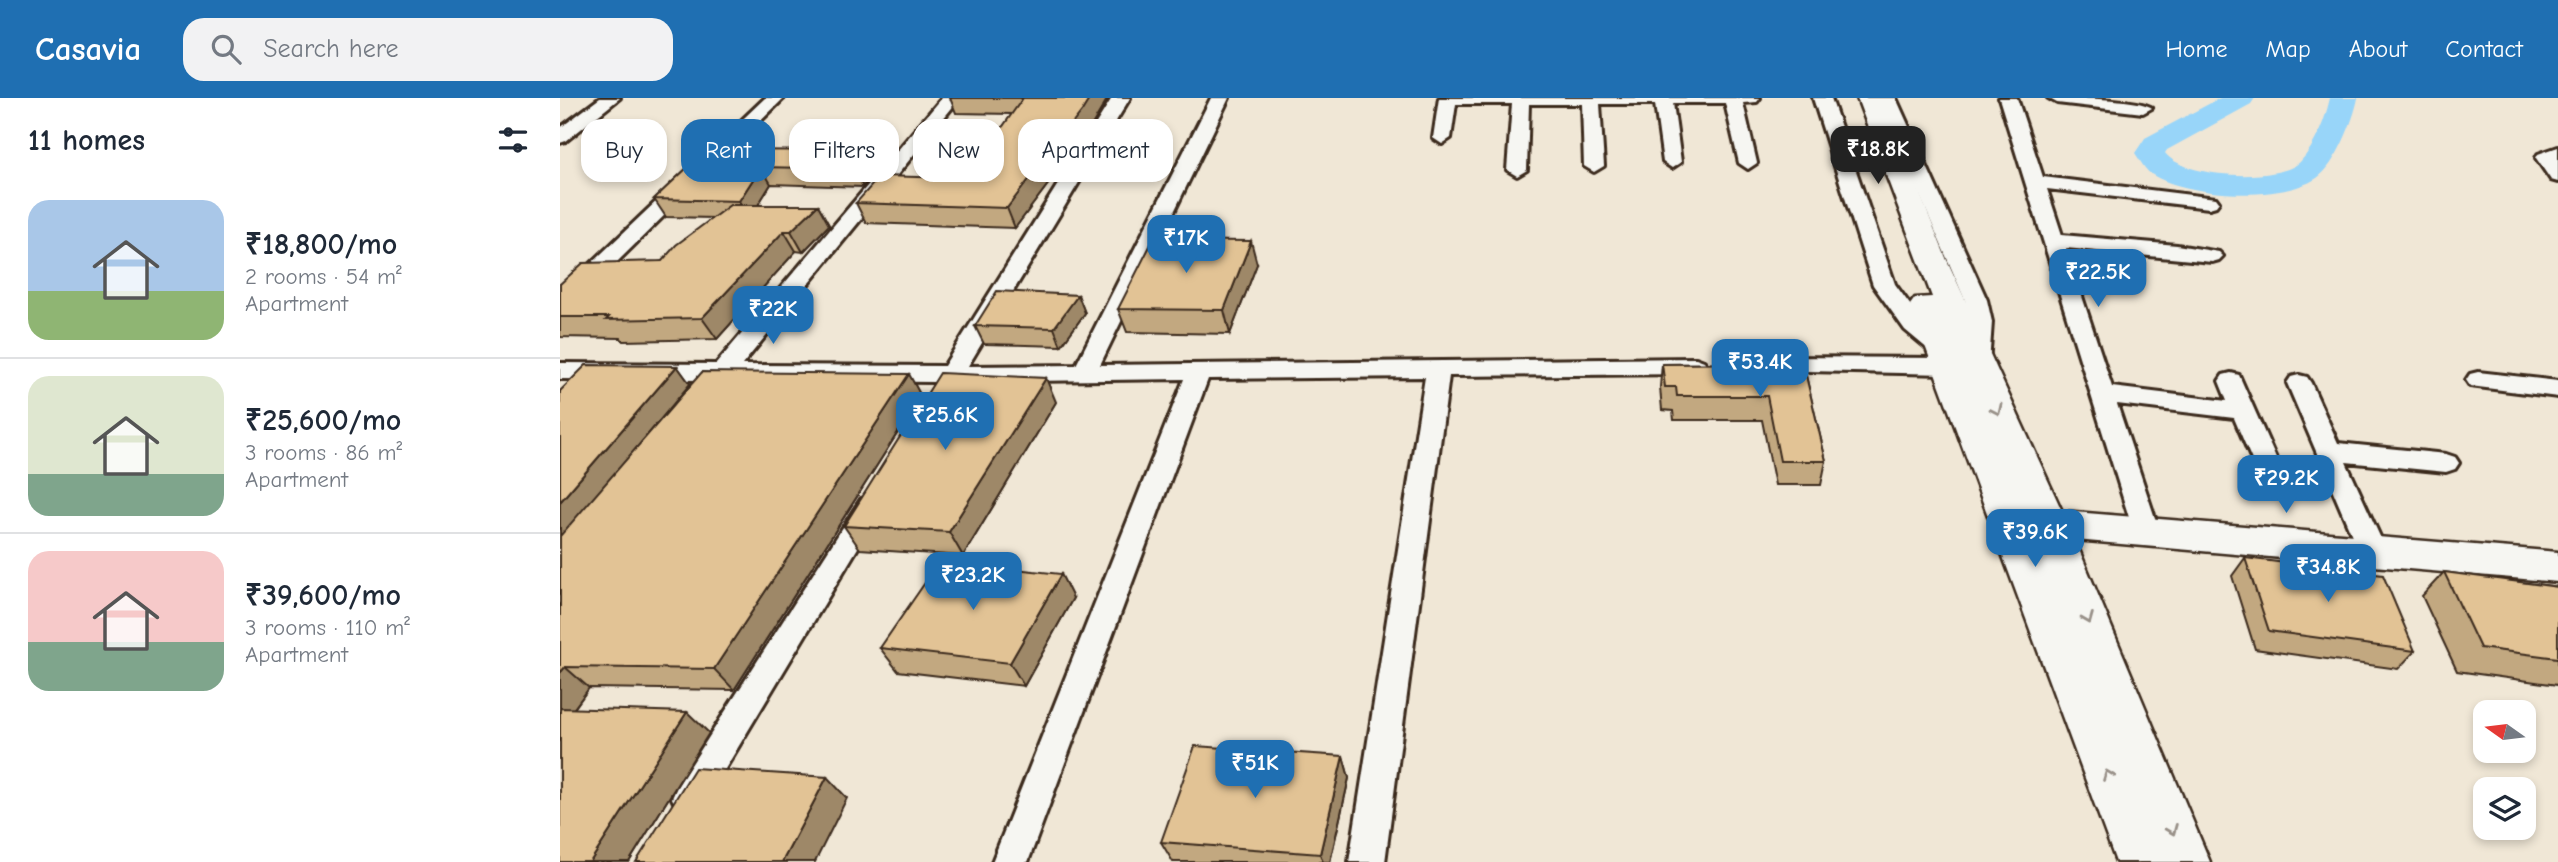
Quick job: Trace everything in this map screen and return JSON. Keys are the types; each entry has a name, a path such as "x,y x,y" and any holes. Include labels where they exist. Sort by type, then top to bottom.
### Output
{"main road":[{"path":"1851,98 1919,258 1957,360 2009,520 2141,862"},
{"path":"1869,98 1919,258"},
{"path":"1957,360 2049,523 2185,862"},
{"path":"2009,520 2373,552 2553,575"}],"street":[{"path":"560,137 611,98"},
{"path":"560,305 775,98"},
{"path":"707,390 951,98"},
{"path":"930,409 1121,98"},
{"path":"1084,373 1220,98"},
{"path":"1591,98 1594,166"},
{"path":"1663,98 1672,162"},
{"path":"1733,98 1748,163"},
{"path":"1442,138 1448,99 1751,98"},
{"path":"1822,98 1884,285 1913,325 1957,360"},
{"path":"1887,98 1976,300 1981,322 1957,360"},
{"path":"2008,98 2146,533"},
{"path":"2057,98 2143,108"},
{"path":"1517,170 1521,99"},
{"path":"2558,153 2544,158 2558,176"},
{"path":"2035,182 2209,202"},
{"path":"2053,242 2212,256"},
{"path":"1752,366 1957,360"},
{"path":"560,371 724,370 952,374 1724,366"},
{"path":"1367,862 1438,369"},
{"path":"1010,862 1199,371"},
{"path":"2478,380 2558,389"},
{"path":"2231,381 2272,479"},
{"path":"2299,383 2373,552"},
{"path":"2102,394 2243,411"},
{"path":"2329,451 2446,463"},
{"path":"678,816 880,490"}],"building":[{"path":"1023,98 1090,98 1076,119 1018,119 1018,182 1027,182 1007,208 856,203 875,182 899,182 899,176 913,177 913,182 1004,182 1004,125"},
{"path":"775,150 789,151 789,168 775,167"},
{"path":"681,174 681,182 751,182 739,201 654,199"},
{"path":"730,205 818,205 791,231 784,231 702,318 606,320 609,317 560,317 560,284 583,263 662,261 676,245"},
{"path":"1153,240 1251,241 1224,310 1118,309"},
{"path":"997,291 1078,295 1054,328 975,326"},
{"path":"1803,363 1826,461 1780,461 1767,396 1677,396 1676,387 1665,387 1662,364"},
{"path":"586,365 677,366 560,502 560,391"},
{"path":"702,372 909,374 714,669 565,667 560,673 560,536"},
{"path":"940,373 1046,378 949,532 844,526"},
{"path":"2245,558 2383,575 2415,651 2269,631"},
{"path":"940,561 1061,574 1010,663 880,648"},
{"path":"2444,572 2558,587 2558,658 2480,648"},
{"path":"560,708 687,712 590,862 560,862"},
{"path":"1195,746 1343,756 1320,854 1161,842"},
{"path":"695,768 827,777 782,862 636,862"}],"waterway":[{"path":"2241,98 2155,144 2150,153 2159,166 2176,175 2199,181 2225,183 2276,181 2296,176 2309,170 2329,140 2338,124 2344,98"}]}
